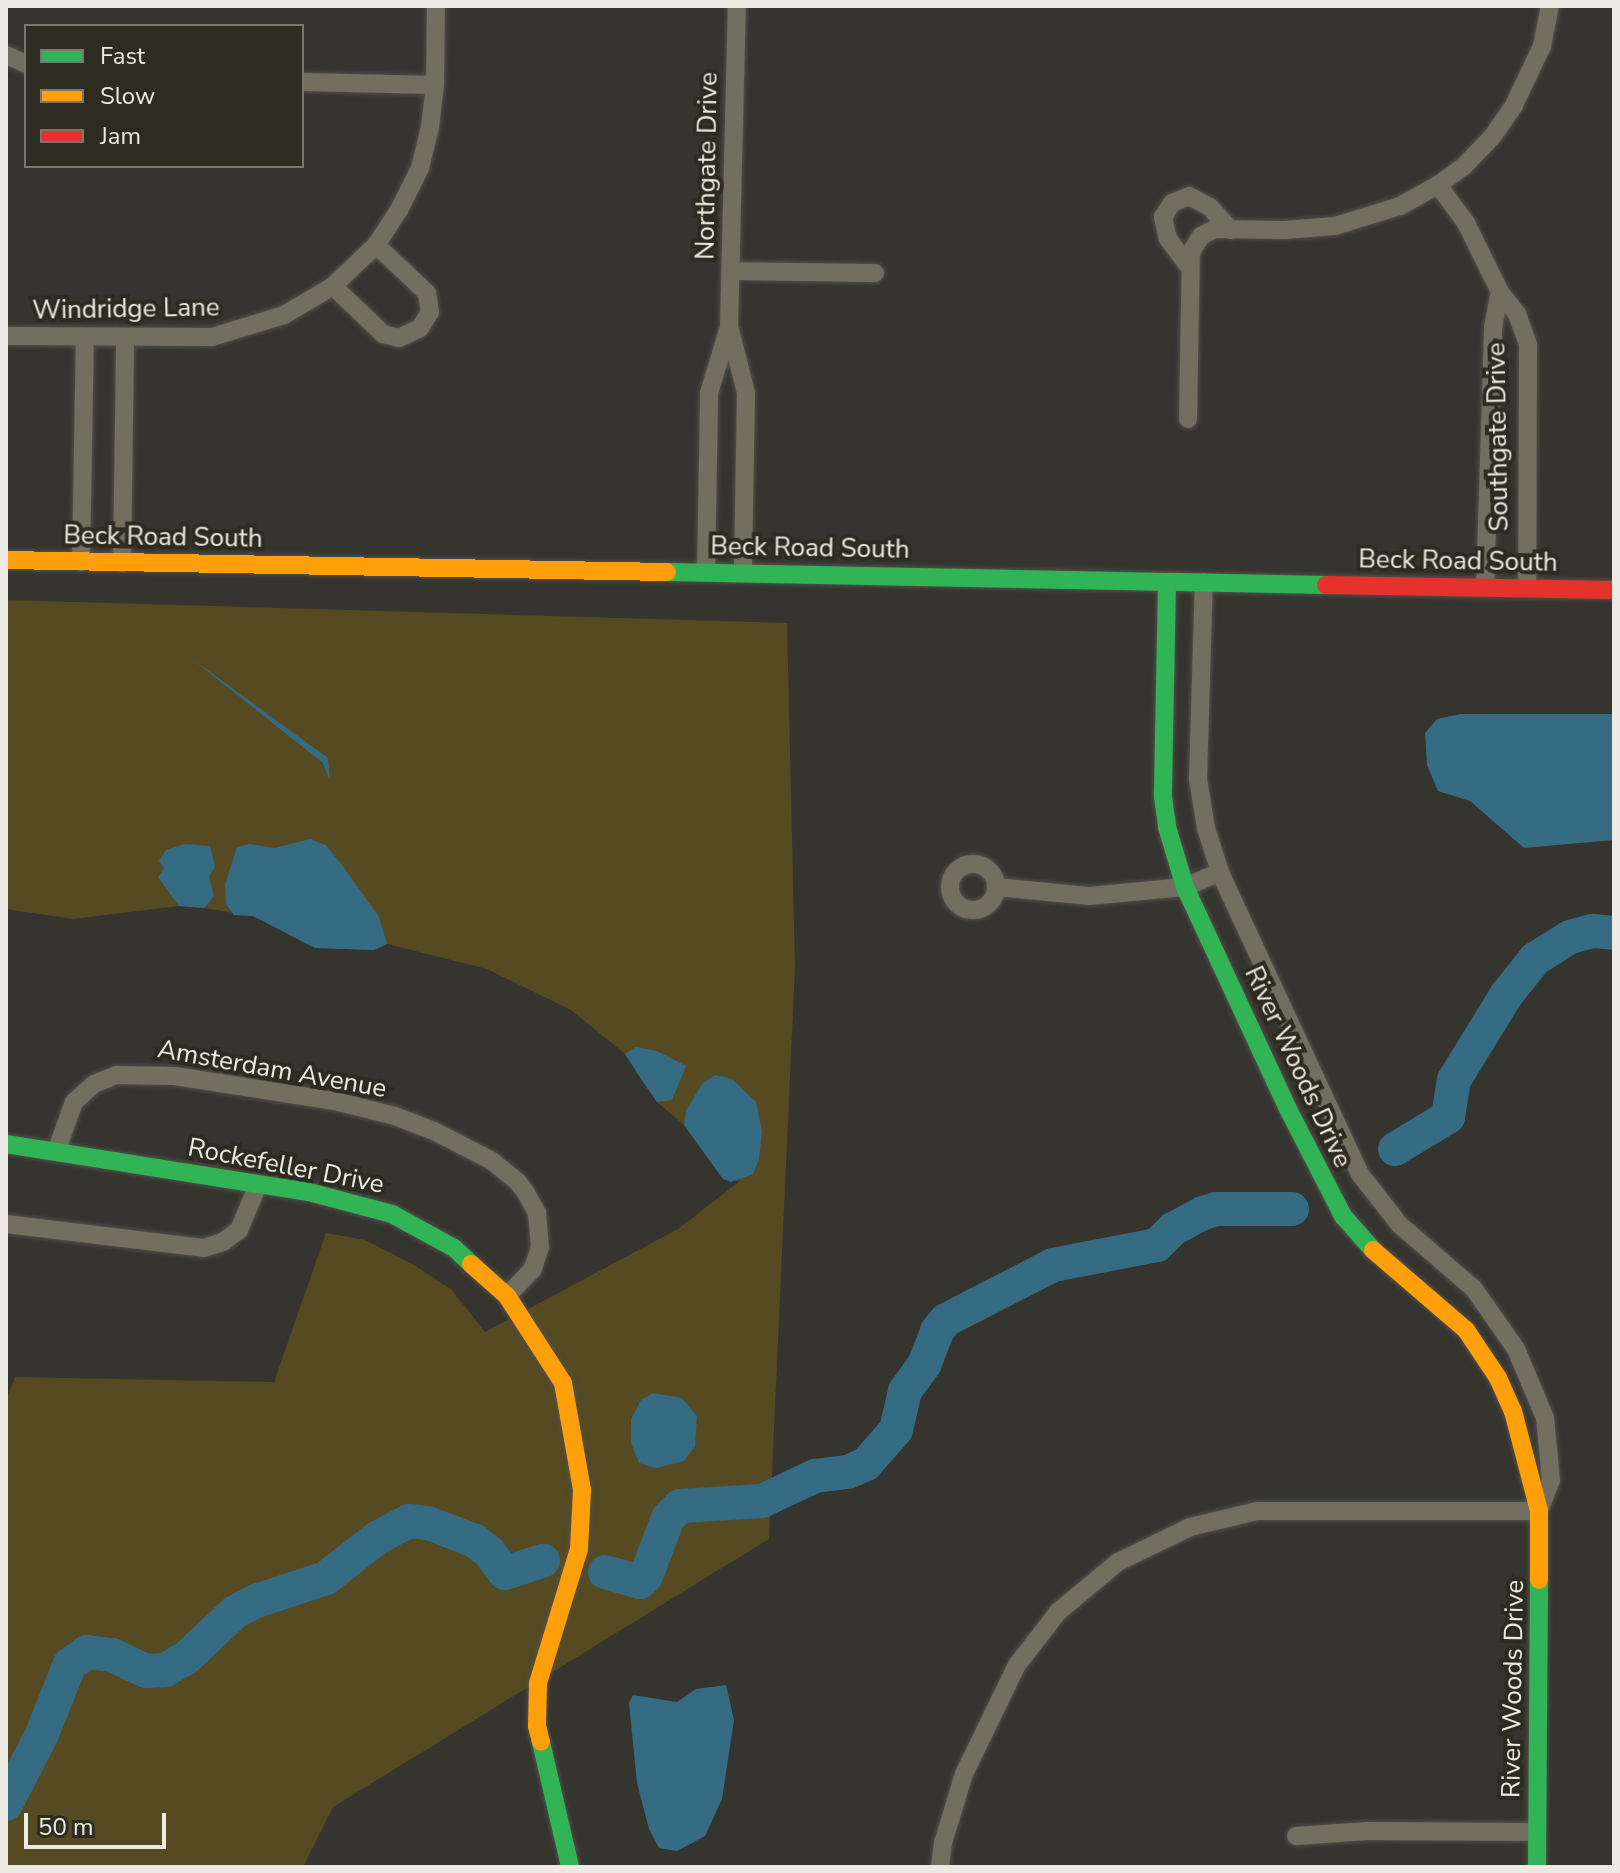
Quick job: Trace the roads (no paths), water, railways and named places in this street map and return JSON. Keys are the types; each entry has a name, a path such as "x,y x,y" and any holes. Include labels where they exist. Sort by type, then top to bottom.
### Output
{"street":[{"name":"Windridge Lane","path":"6,336 190,339 234,333 284,315 333,286 376,245 399,210 420,168 430,127 435,85 436,6"},
{"name":"Northgate Drive","path":"706,572 709,393 729,327 737,6"},
{"path":"1188,419 1191,252 1201,236 1215,229 1335,226 1400,206 1438,185 1464,166 1492,137 1514,105 1542,46 1550,6"},
{"path":"304,82 435,85"},
{"name":"Southgate Drive","path":"1438,185 1466,223 1500,292 1517,314 1528,345 1527,588"},
{"path":"1190,268 1168,239 1163,217 1172,203 1189,196 1210,207 1231,230"},
{"path":"333,286 383,334 399,338 420,328 430,312 427,293 376,245"},
{"path":"731,271 875,273"},
{"name":"Southgate Drive","path":"1485,587 1493,327 1500,292"},
{"name":"Northgate Drive","path":"729,327 746,393 743,572"},
{"path":"81,562 85,338"},
{"path":"122,563 125,338"},
{"name":"Beck Road South","path":"6,560 1614,590"},
{"name":"River Woods Drive","path":"1167,582 1163,797 1167,827 1185,887 1287,1107 1343,1216 1366,1244 1466,1330 1498,1378 1513,1411 1539,1511 1537,1867"},
{"name":"River Woods Drive","path":"1204,582 1198,779 1206,828 1220,872 1360,1174 1399,1224 1474,1289 1495,1316 1528,1372 1545,1418 1551,1456 1551,1480 1539,1511"},
{"path":"996,887 1089,896 1185,887 1220,872"},
{"name":"Amsterdam Avenue","path":"56,1152 74,1102 94,1084 116,1075 175,1076 335,1101 395,1116 434,1131 492,1161 518,1182 526,1193 537,1213 540,1247 533,1269 507,1296"},
{"name":"Rockefeller Drive","path":"6,1144 353,1201 392,1214 454,1248 507,1296 563,1383 582,1490 579,1549 538,1683 537,1726 570,1867"},
{"path":"6,1224 204,1248 223,1242 239,1230 258,1185"},
{"path":"940,1867 943,1843 964,1774 1017,1665 1058,1612 1118,1562 1190,1527 1257,1511 1539,1511"},
{"path":"1296,1836 1368,1831 1537,1832"}],"water":[{"path":"192,659 328,758 330,781 323,763"},
{"path":"1461,714 1614,714 1614,840 1524,848 1470,801 1438,791 1427,765 1425,733 1437,719"},
{"path":"310,839 326,845 345,869 379,917 387,944 374,950 315,948 253,916 234,915 226,904 225,885 237,847 249,844 275,848"},
{"path":"184,844 210,846 215,866 209,877 214,896 204,908 179,906 158,877 164,868 159,861 166,850"},
{"path":"636,1047 657,1051 686,1066 672,1100 657,1102 643,1082 625,1054"},
{"path":"715,1075 732,1079 756,1102 762,1132 759,1159 753,1174 731,1182 723,1179 684,1125 686,1110 703,1083"},
{"path":"653,1393 682,1398 697,1416 695,1446 684,1461 656,1468 639,1463 631,1443 631,1419 641,1400"},
{"path":"726,1685 734,1720 722,1799 705,1836 677,1851 659,1848 649,1829 637,1783 629,1703 633,1695 677,1702 696,1689"}],"waterway":[{"path":"1395,1149 1448,1117 1454,1080 1507,994 1535,959 1570,937 1593,931 1614,933"},
{"path":"605,1572 640,1582 646,1576 668,1518 680,1506 762,1501 815,1476 848,1472 866,1464 896,1430 905,1391 925,1363 937,1331 946,1320 1053,1265 1157,1245 1173,1229 1203,1213 1216,1209 1292,1209"},
{"path":"6,1804 42,1734 70,1664 87,1652 112,1655 147,1671 165,1670 186,1658 235,1612 256,1601 326,1578 377,1538 409,1521 428,1523 475,1541 489,1552 505,1573 543,1561"}]}
